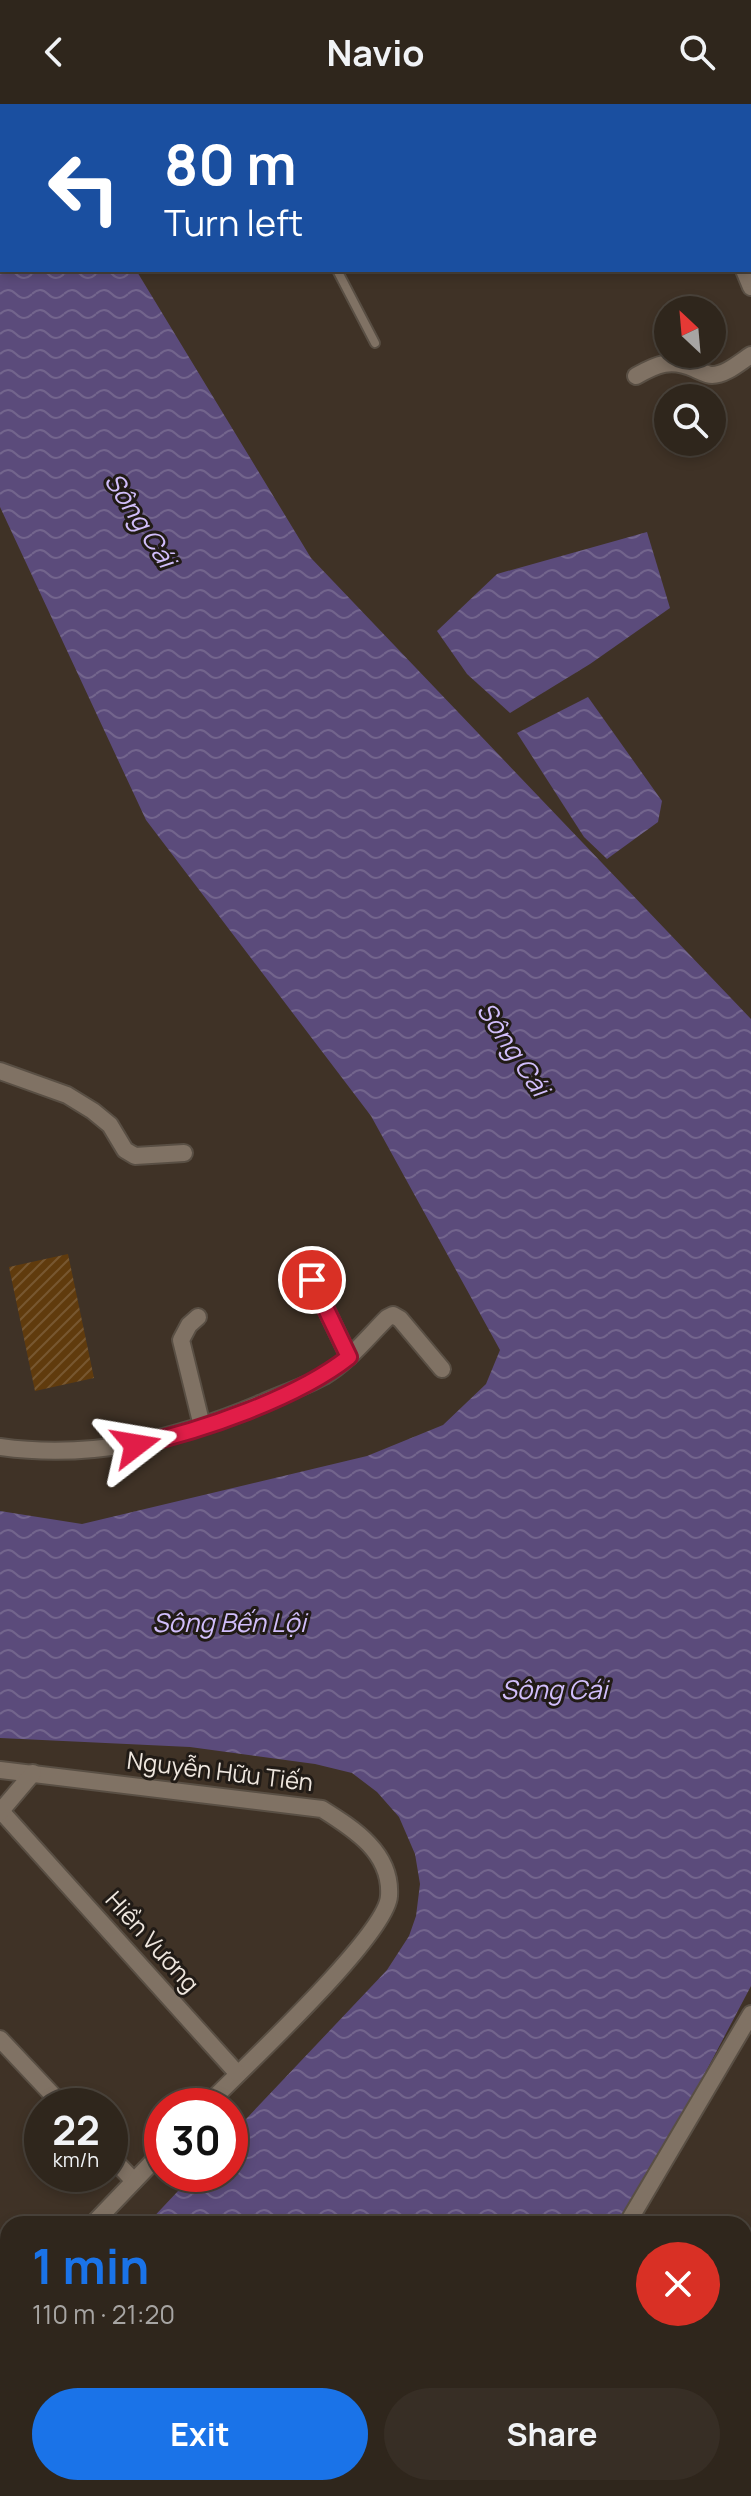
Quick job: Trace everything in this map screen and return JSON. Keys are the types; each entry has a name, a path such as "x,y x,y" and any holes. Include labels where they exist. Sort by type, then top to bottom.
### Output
{"street":[{"path":"636,376 670,361 683,363 711,376 724,373 751,355"},
{"path":"0,1071 67,1095 93,1111 110,1125 125,1150 135,1156 184,1153"},
{"path":"312,1280 349,1357"},
{"path":"0,1447 54,1453 111,1449 202,1426 324,1376 393,1315 400,1319 442,1369"},
{"path":"198,1317 189,1325 181,1340 202,1426"},
{"name":"Nguyễn Hữu Tiến","path":"0,1770 322,1809 374,1847 390,1894 386,1911 372,1932 310,2001 237,2073"},
{"path":"1,1812 33,1773"},
{"name":"Hiền Vương","path":"1,1812 237,2073"},
{"path":"632,2216 744,2041 751,2014"},
{"path":"0,2039 46,2088"},
{"path":"223,2088 237,2073"},
{"path":"101,2216 144,2171"},
{"path":"128,2175 134,2181"}],"lane":[{"path":"338,272 375,343"}],"water":[{"name":"Sông Cái","path":"0,272 137,272 311,558 751,1019 751,1986 654,2170 623,2216 155,2216 177,2192 248,2192 248,2117 387,1970 409,1936 416,1916 420,1884 415,1854 399,1817 377,1792 352,1773 315,1764 190,1747 0,1738 0,1511 82,1524 367,1456 443,1425 486,1384 500,1350 371,1116 146,820 0,507"},
{"path":"647,532 670,608 590,664 510,713 467,674 437,631 497,574"},
{"path":"588,697 662,801 658,822 607,859 584,837 517,733"}],"building":[{"path":"68,1254 94,1378 35,1391 9,1267"}],"route":[{"path":"136,1445 236,1414 324,1376 349,1357 312,1280"}],"water label":[{"name":"Sông Bến Lội","path":"229,1623"}]}
